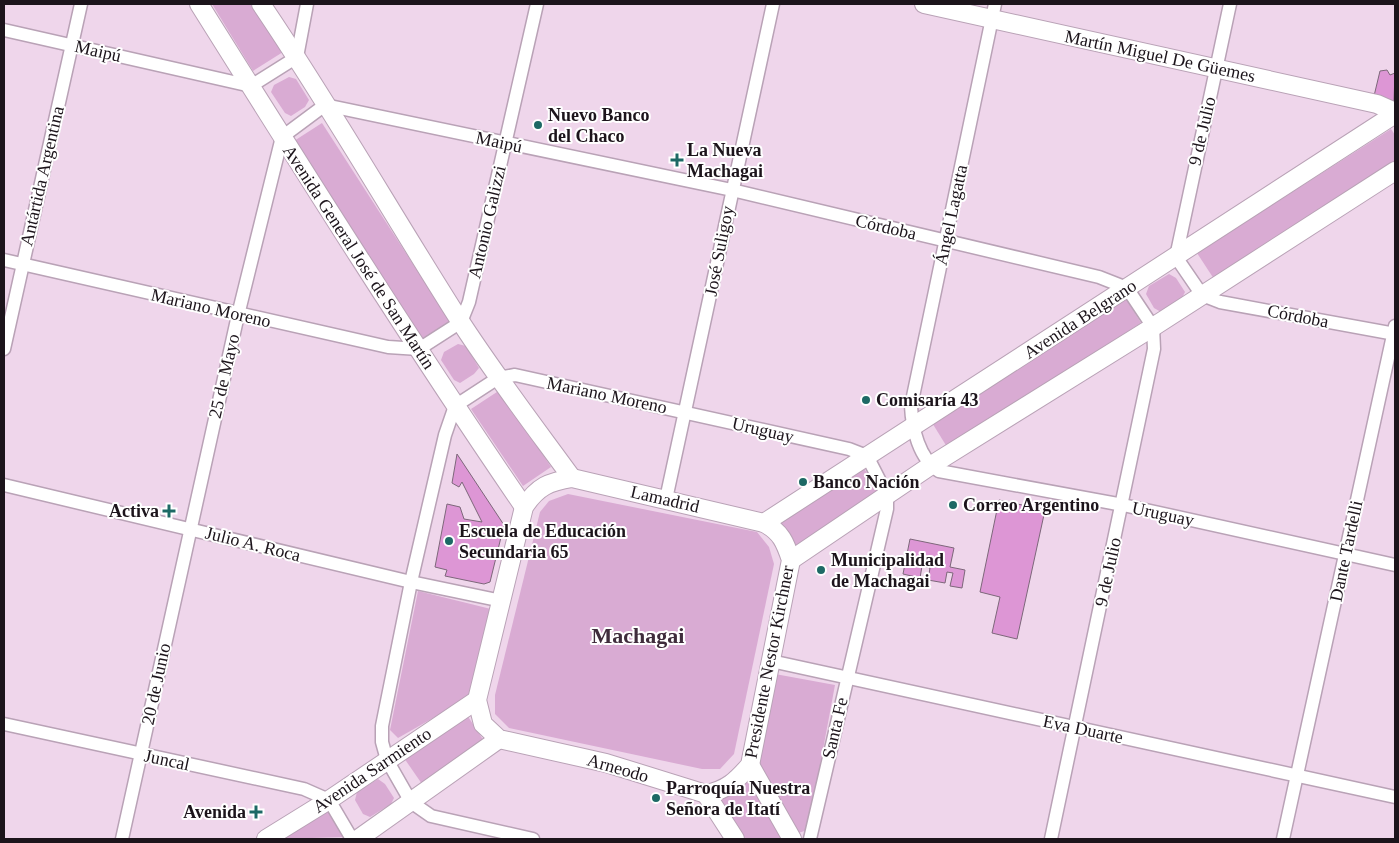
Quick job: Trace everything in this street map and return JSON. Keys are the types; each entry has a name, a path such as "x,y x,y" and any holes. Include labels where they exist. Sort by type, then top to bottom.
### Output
{"street":[{"name":"Antártida Argentina","path":"4,349 80,4"},
{"name":"Avenida General José de San Martín","path":"199,4 282,137 456,406 524,507"},
{"path":"260,4 297,57 461,322 498,378 572,478"},
{"path":"251,86 297,57 308,4"},
{"name":"Antonio Galizzi","path":"461,322 469,302 537,4"},
{"name":"José Suligoy","path":"666,499 687,412 732,190 773,4"},
{"name":"Martín Miguel De Güemes","path":"924,4 994,11 1216,68 1377,104 1395,113"},
{"name":"9 de Julio","path":"1176,257 1230,4"},
{"name":"Ángel Lagatta","path":"912,427 911,406 994,11"},
{"name":"Maipú","path":"4,30 251,86"},
{"name":"Maipú","path":"325,105 732,190"},
{"path":"282,137 325,105"},
{"name":"Avenida Belgrano","path":"764,523 1395,113"},
{"name":"25 de Mayo","path":"190,528 238,314 282,137"},
{"path":"791,560 930,466 1153,327 1395,170"},
{"name":"Córdoba","path":"732,190 1099,277 1127,288"},
{"path":"1176,257 1202,294"},
{"name":"Mariano Moreno","path":"4,260 388,347 419,349"},
{"path":"1127,288 1153,327"},
{"name":"Córdoba","path":"1202,294 1220,302 1395,331"},
{"path":"419,349 461,322"},
{"name":"9 de Julio","path":"1051,839 1154,349 1153,327"},
{"name":"Dante Tardelli","path":"1283,839 1395,331"},
{"name":"Mariano Moreno","path":"498,378 515,375 687,412"},
{"path":"498,378 456,406 446,435 411,582 382,726 382,742 387,760 412,802 432,816 533,839"},
{"name":"Uruguay","path":"687,412 849,449 867,456"},
{"path":"912,427 930,466"},
{"path":"867,456 887,495"},
{"name":"Uruguay","path":"930,466 939,471 1122,505 1395,565"},
{"name":"Lamadrid","path":"524,507 534,492 552,482 572,478 764,523 775,529 783,538"},
{"name":"Julio A. Roca","path":"4,485 411,582 502,601"},
{"name":"Santa Fe","path":"810,839 887,508 887,495"},
{"path":"358,839 499,739 482,724 478,700 524,507"},
{"name":"20 de Junio","path":"122,839 190,528"},
{"name":"Presidente Nestor Kirchner","path":"706,794 720,792 734,784 750,765 791,560 783,538"},
{"name":"Eva Duarte","path":"771,661 847,676 1395,797"},
{"name":"Avenida Sarmiento","path":"266,839 329,800 478,700"},
{"name":"Juncal","path":"4,724 304,789 329,800"},
{"name":"Arneodo","path":"499,739 606,763 706,794"},
{"path":"750,765 792,839"},
{"path":"706,794 734,839"},
{"path":"329,800 352,839"}],"shaded area":[{"path":"212,4 250,4 283,52 253,71"},
{"path":"289,77 296,79 309,100 305,107 291,116 285,113 271,92 274,85"},
{"path":"322,123 451,323 423,341 294,141"},
{"path":"1391,129 1395,135 1395,163 1214,279 1197,253"},
{"path":"1169,274 1176,278 1185,292 1182,298 1161,312 1154,308 1146,294 1149,286"},
{"path":"1125,297 1141,323 947,447 931,421"},
{"path":"458,344 466,346 479,368 474,374 460,383 454,380 441,360 444,352"},
{"path":"500,390 551,467 523,486 471,409"},
{"path":"863,467 880,493 795,548 779,522"},
{"path":"568,494 757,532 769,547 774,564 734,754 720,769 702,769 509,728 495,714 495,695 540,512 549,501"},
{"path":"418,591 491,609 470,697 398,738 390,730"},
{"path":"775,674 835,685 808,830 798,833 757,765"},
{"path":"467,715 484,741 422,784 404,758"},
{"path":"378,779 385,784 394,798 391,804 370,817 363,814 355,800 357,792"},
{"path":"748,780 785,839 746,839 720,798"},
{"path":"327,809 345,837 279,839"}],"building":[{"path":"1387,70 1390,75 1395,73 1394,101 1374,96 1380,71"},
{"path":"457,454 504,525 490,582 484,584 445,576 447,570 435,567 447,504 460,507 464,519 482,522 462,482 459,487 452,483"},
{"path":"999,500 1045,510 1017,639 992,633 1000,597 980,592"},
{"path":"910,539 954,548 950,567 965,570 962,588 950,586 953,573 947,572 945,583 928,580 930,568 922,566 920,578 903,574"}],"place":[{"name":"Nuevo Banco del Chaco","path":"538,125"},
{"name":"La Nueva Machagai","path":"677,160"},
{"name":"Comisaría 43","path":"866,400"},
{"name":"Banco Nación","path":"803,482"},
{"name":"Correo Argentino","path":"953,505"},
{"name":"Activa","path":"169,511"},
{"name":"Escuela de Educación Secundaria 65","path":"449,541"},
{"name":"Municipalidad de Machagai","path":"821,570"},
{"name":"Parroquía Nuestra Señora de Itatí","path":"656,798"},
{"name":"Avenida","path":"256,812"}],"district":[{"name":"Machagai","path":"638,635"}]}
